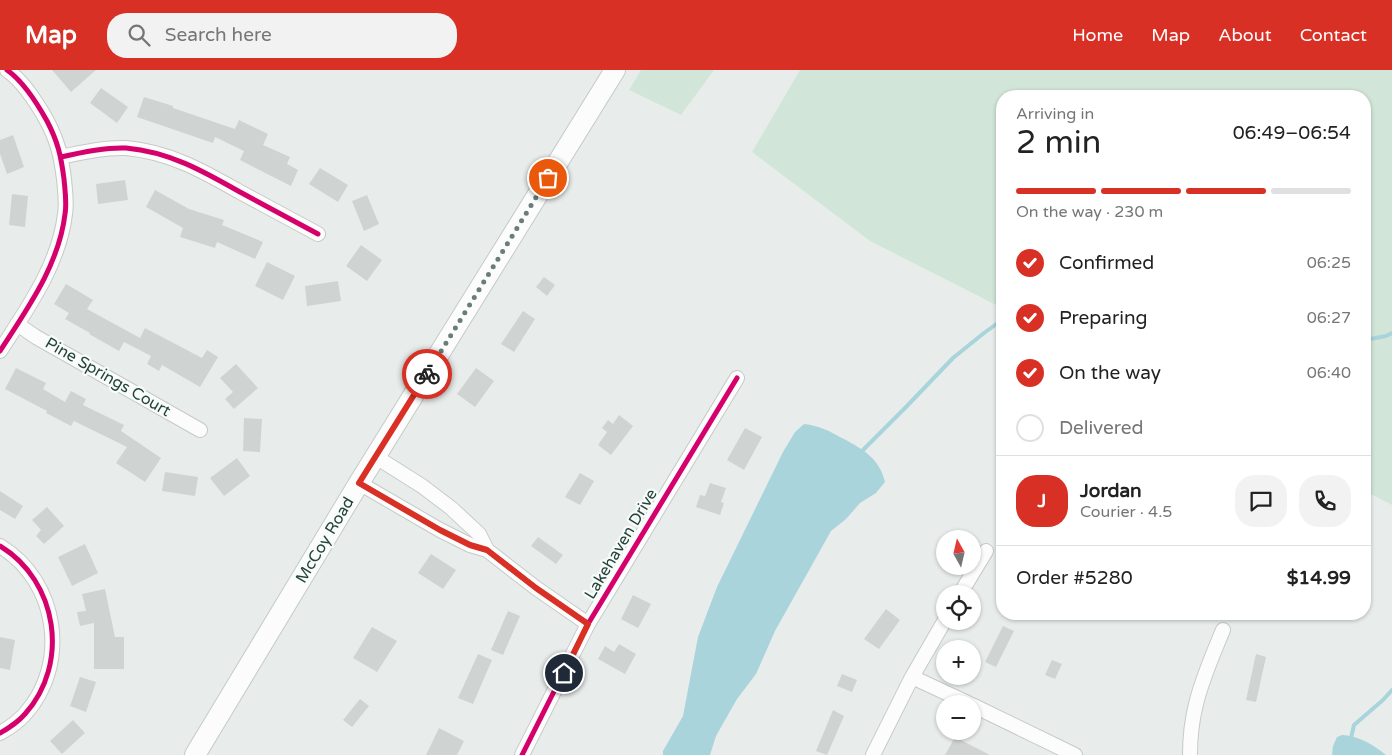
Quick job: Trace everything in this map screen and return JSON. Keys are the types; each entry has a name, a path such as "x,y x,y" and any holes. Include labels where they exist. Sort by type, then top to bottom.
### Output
{"main road":[{"name":"McCoy Road","path":"195,755 359,483 615,70"}],"street":[{"path":"0,351 42,283 62,234 66,212 62,157 54,134 41,111 21,83 7,70"},
{"path":"62,157 104,149 124,148 158,154 191,165 318,234"},
{"name":"Pine Springs Court","path":"17,324 36,337 200,430"},
{"name":"Lakehaven Drive","path":"522,755 588,624 737,378"},
{"path":"376,457 422,486 451,508 479,534 487,550"},
{"path":"359,483 440,530 470,545 487,550 536,588 588,624"},
{"path":"0,546 26,567 35,578 42,592 50,617 53,642 48,670 35,700 24,715 0,733"},
{"path":"965,585 986,551"},
{"path":"873,755 912,677 939,630"},
{"path":"1190,755 1196,704 1204,676 1223,630"},
{"path":"912,677 951,695"},
{"path":"981,709 1075,755"}],"green space":[{"path":"641,70 714,70 681,115 629,90"},
{"path":"800,70 1392,70 1392,505 1371,494 1371,90 996,90 996,305 870,241 752,152"}],"water":[{"path":"804,424 827,430 862,450 879,466 885,482 876,493 860,503 846,519 831,531 775,631 756,674 737,699 716,736 710,755 663,755 663,751 683,716 698,637 717,587 783,452 795,432"},
{"path":"1348,735 1365,741 1386,755 1332,755 1337,737"}],"building":[{"path":"52,70 96,70 71,92"},
{"path":"101,88 128,107 117,123 90,103"},
{"path":"144,97 235,129 239,120 268,134 263,145 290,157 287,164 298,170 291,186 240,160 244,151 215,137 213,143 137,117"},
{"path":"13,135 24,167 7,174 0,154 0,140"},
{"path":"320,168 348,185 338,202 309,184"},
{"path":"125,180 128,200 98,204 96,184"},
{"path":"155,190 189,209 224,220 222,225 263,242 255,259 217,242 215,248 180,237 183,228 146,207"},
{"path":"12,194 28,196 25,227 9,225"},
{"path":"367,195 379,224 364,231 352,201"},
{"path":"361,245 382,260 367,281 346,266"},
{"path":"267,262 295,276 283,300 255,286"},
{"path":"544,277 555,285 547,296 536,287"},
{"path":"338,281 341,301 307,306 305,286"},
{"path":"66,284 93,300 87,309 140,338 145,328 202,358 207,350 218,357 200,387 162,365 159,371 147,364 151,356 124,342 119,351 65,319 69,313 54,304"},
{"path":"523,311 535,319 514,352 501,344"},
{"path":"236,364 258,388 234,409 225,399 233,392 220,378"},
{"path":"16,368 46,383 43,389 65,402 71,391 86,399 83,405 124,425 121,431 161,458 145,482 116,463 127,447 74,421 71,426 5,389"},
{"path":"476,368 494,381 475,407 457,394"},
{"path":"619,415 633,426 611,455 598,445 607,432 602,428 608,420 613,424"},
{"path":"244,418 262,419 260,452 243,451"},
{"path":"745,428 762,437 744,470 727,460"},
{"path":"237,458 250,476 224,496 210,478"},
{"path":"165,472 198,477 195,496 162,491"},
{"path":"580,473 594,481 580,505 565,497"},
{"path":"710,483 726,488 721,502 724,503 720,515 696,507 700,495 705,496"},
{"path":"0,491 23,506 15,519 0,510"},
{"path":"47,507 64,526 44,544 36,536 41,530 32,520"},
{"path":"538,537 563,555 556,564 531,546"},
{"path":"85,544 98,573 72,586 58,557"},
{"path":"431,554 456,570 443,589 418,573"},
{"path":"105,589 115,637 124,637 124,669 94,669 94,623 80,626 77,612 86,611 82,594"},
{"path":"633,595 651,604 638,628 621,619"},
{"path":"886,609 900,620 879,649 864,639"},
{"path":"508,611 520,616 503,655 491,650"},
{"path":"1003,626 1014,631 996,667 985,662"},
{"path":"372,627 397,641 377,672 353,658"},
{"path":"0,637 15,640 10,670 0,668"},
{"path":"619,644 636,654 625,674 598,659 605,646 614,652"},
{"path":"478,654 492,660 473,704 458,698"},
{"path":"1256,654 1266,657 1256,702 1246,700"},
{"path":"1052,660 1062,664 1055,679 1045,675"},
{"path":"842,674 857,680 852,692 837,686"},
{"path":"80,677 96,682 86,712 70,706"},
{"path":"360,699 369,706 352,727 343,720"},
{"path":"833,710 844,716 827,755 816,751"},
{"path":"73,720 85,733 62,754 50,741"},
{"path":"439,728 464,741 457,755 426,755"},
{"path":"953,740 961,740 990,755 945,755"}],"waterway":[{"path":"860,453 953,358 996,324"},
{"path":"1371,339 1392,333"},
{"path":"1351,738 1354,725 1392,690"}],"cycle path":[{"path":"0,351 31,303 49,269 62,233 66,206 62,163 54,136 30,93 7,70"},
{"path":"61,157 94,150 126,148 172,158 199,170 318,234"},
{"path":"522,755 588,624 737,378"},
{"path":"359,483 440,530 470,545 487,550 536,588 588,624"},
{"path":"0,546 20,561 35,580 45,601 51,624 52,648 48,672 39,694 25,714 0,733"}],"way so far":[{"path":"427,374 548,178"}],"route":[{"path":"427,374 359,483 440,530 470,545 487,550 536,588 588,624 564,673"}]}
